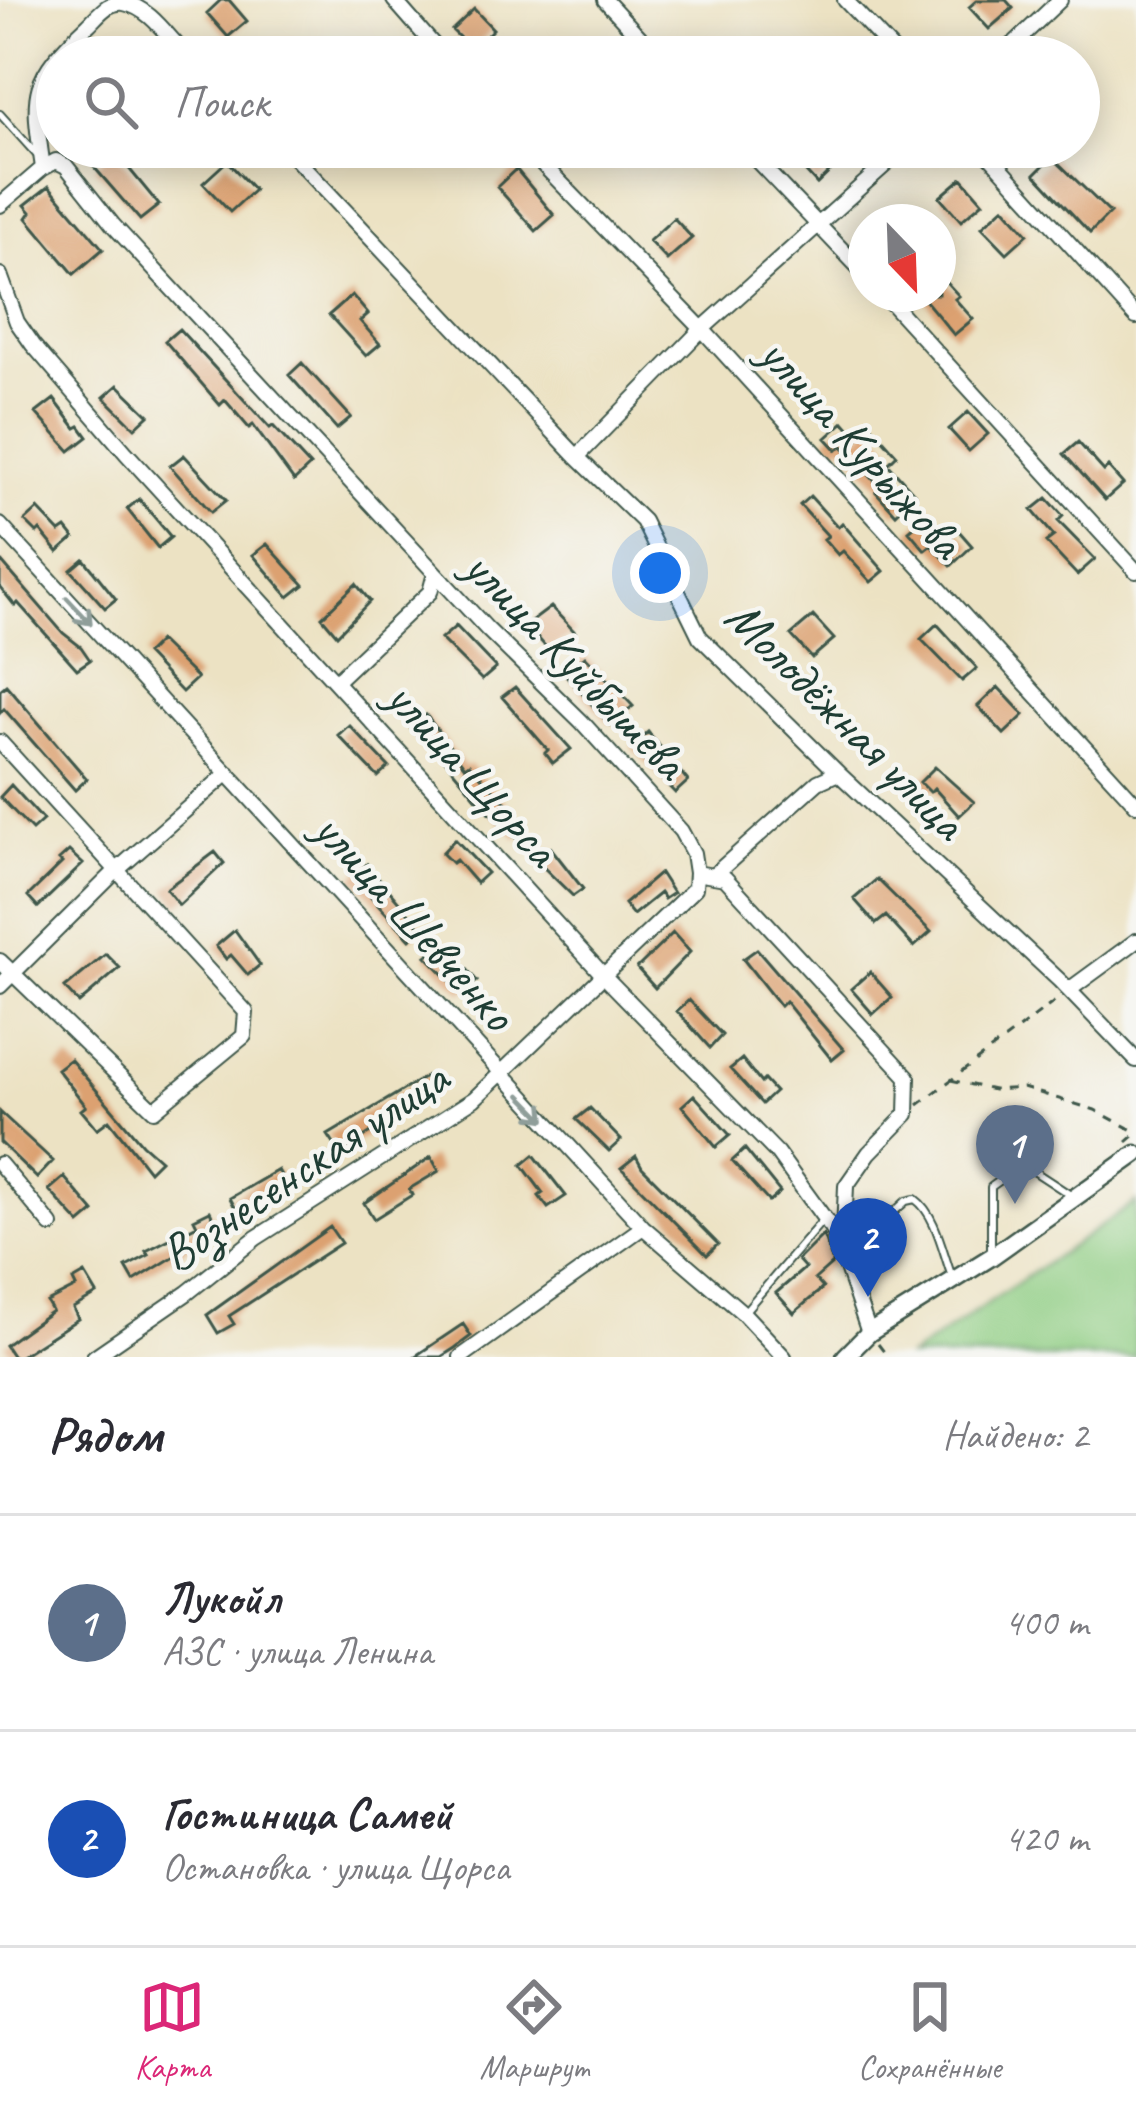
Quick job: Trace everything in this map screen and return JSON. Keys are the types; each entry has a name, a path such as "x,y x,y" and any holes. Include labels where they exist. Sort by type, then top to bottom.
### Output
{"street":[{"path":"394,0 426,36"},
{"path":"605,0 638,36"},
{"path":"845,0 878,36"},
{"path":"1022,36 1060,0"},
{"path":"77,36 117,1 135,6 169,36"},
{"path":"0,205 43,168"},
{"name":"улица Куйбышева","path":"68,168 113,225 434,573 581,721 681,831 693,853 696,873"},
{"name":"Молодёжная улица","path":"305,168 643,521 700,637 1070,990 1136,1060"},
{"name":"улица Курыжова","path":"546,168 702,329 1136,804"},
{"path":"765,168 848,255"},
{"path":"577,457 702,329 882,168"},
{"path":"1001,168 1136,317"},
{"name":"улица Щорса","path":"0,275 17,322 33,345 126,453 605,976 777,1153 843,1254 869,1334"},
{"path":"899,312 1136,571"},
{"name":"улица Шевченко","path":"0,525 643,1228 743,1313 784,1357"},
{"path":"337,681 430,592 434,573"},
{"path":"0,742 246,1012 244,1036 154,1110 0,961"},
{"path":"0,986 117,870 228,773"},
{"path":"713,876 818,782 838,773"},
{"path":"696,873 724,878 908,1077 907,1114 869,1153 846,1186 843,1254"},
{"name":"Вознесенская улица","path":"94,1357 256,1238 474,1100 695,888 696,873"},
{"path":"1070,990 1136,941"},
{"path":"844,1357 869,1334 991,1257 1136,1154"},
{"path":"0,1164 51,1225"},
{"path":"461,1357 643,1228"}],"lane":[{"path":"0,114 36,155"},
{"path":"991,1257 991,1187 1023,1164 1076,1198"},
{"path":"850,1282 878,1248 883,1222 915,1199 930,1216 953,1281"},
{"path":"743,1313 824,1219"}],"path":[{"path":"907,1114 1070,990"},
{"path":"951,1080 993,1090 1023,1088 1094,1111 1136,1132"}],"green space":[{"path":"1136,1202 1136,1357 909,1357"}],"building":[{"path":"221,0 229,0 247,21 227,36 207,13"},
{"path":"977,0 1006,0 1013,8 989,29 969,7"},
{"path":"474,9 493,29 486,36 458,36 452,30"},
{"path":"95,168 129,168 159,205 140,220"},
{"path":"219,168 234,168 254,190 230,212 203,183"},
{"path":"802,168 834,168 817,184"},
{"path":"1041,168 1063,168 1110,213 1090,233 1035,174"},
{"path":"516,169 554,215 536,231 497,187"},
{"path":"962,178 983,202 961,221 956,204 946,204 940,197"},
{"path":"49,186 103,249 74,274 27,218 31,212 25,205"},
{"path":"1004,207 1028,234 1007,253 982,227"},
{"path":"674,218 692,238 667,260 649,241"},
{"path":"352,295 368,314 360,321 380,344 366,356 329,315"},
{"path":"956,300 973,319 954,335 935,312 956,312"},
{"path":"179,329 310,466 294,481 253,425 249,428 225,400 220,405 165,341"},
{"path":"302,363 351,417 337,429 289,375"},
{"path":"118,385 149,415 135,428 104,397"},
{"path":"54,399 88,437 70,451 36,413"},
{"path":"968,412 988,434 969,451 949,429"},
{"path":"844,422 858,438 871,426 897,455 888,464 916,495 896,514 876,492 881,488 842,445 837,450 826,438"},
{"path":"1078,442 1123,484 1105,500 1064,454"},
{"path":"184,455 226,500 211,512 170,466"},
{"path":"810,496 838,527 842,523 884,571 871,582 843,551 838,555 824,539 828,536 800,505"},
{"path":"1047,498 1063,516 1058,521 1095,559 1077,575 1046,542 1054,536 1032,510"},
{"path":"139,499 171,537 158,548 127,509"},
{"path":"38,509 60,532 66,528 74,538 58,552 40,530 37,533 25,521"},
{"path":"924,518 945,542 958,530 972,546 951,566 931,545 925,550 909,531"},
{"path":"267,544 304,585 289,597 253,555"},
{"path":"84,559 116,599 105,608 71,570"},
{"path":"0,560 90,660 77,669 18,603 15,606 0,587"},
{"path":"356,584 370,601 337,635 322,617"},
{"path":"551,607 575,632 550,652 527,625"},
{"path":"813,616 834,639 812,658 791,635"},
{"path":"937,624 977,668 962,681 921,639"},
{"path":"456,626 496,668 482,680 441,639"},
{"path":"159,641 197,678 182,692 146,654"},
{"path":"585,656 633,706 610,725 565,674"},
{"path":"6,685 87,779 75,790 4,709 0,713 0,690"},
{"path":"515,687 571,749 553,763 545,753 548,750 502,697"},
{"path":"998,687 1024,715 1004,734 978,706"},
{"path":"426,715 465,767 469,764 508,805 504,809 525,832 517,839 425,736 421,740 411,729"},
{"path":"349,725 389,767 378,777 338,735"},
{"path":"648,732 688,781 675,793 631,747"},
{"path":"935,767 974,802 959,816 934,788 930,792 920,782"},
{"path":"11,785 43,820 32,830 0,797"},
{"path":"455,839 487,873 476,883 456,860 452,863 442,853"},
{"path":"551,848 583,889 573,896 537,861"},
{"path":"69,851 83,864 38,907 28,896"},
{"path":"215,852 224,863 179,905 166,889"},
{"path":"367,864 422,929 410,939 353,877"},
{"path":"660,873 673,893 664,899 660,893 633,915 624,904"},
{"path":"877,879 931,932 914,947 886,916 876,924 854,899"},
{"path":"235,930 260,965 248,975 216,946"},
{"path":"673,933 690,952 655,988 637,968"},
{"path":"438,947 460,974 466,968 477,981 462,993 426,956"},
{"path":"757,949 844,1050 832,1060 785,1001 780,1006 743,959"},
{"path":"106,954 120,968 79,1003 65,988"},
{"path":"870,972 892,997 873,1014 851,989"},
{"path":"689,1000 722,1035 710,1048 677,1011"},
{"path":"70,1059 160,1160 149,1171 109,1120 97,1129 81,1110 86,1106 57,1069"},
{"path":"742,1059 775,1092 762,1104 730,1069"},
{"path":"430,1074 438,1087 340,1153 328,1135"},
{"path":"694,1095 730,1135 716,1147 682,1106"},
{"path":"590,1108 621,1140 609,1151 576,1119"},
{"path":"0,1112 53,1161 37,1178 0,1142"},
{"path":"745,1149 780,1192 769,1202 732,1161"},
{"path":"534,1155 566,1196 548,1208 522,1165"},
{"path":"636,1156 718,1244 707,1255 621,1168"},
{"path":"431,1157 439,1171 374,1219 364,1203"},
{"path":"278,1170 286,1184 239,1215 230,1198"},
{"path":"64,1177 94,1212 80,1224 49,1190"},
{"path":"210,1211 219,1229 134,1281 126,1267 197,1225 194,1219"},
{"path":"330,1227 341,1243 229,1316 234,1324 218,1333 207,1315"},
{"path":"823,1235 833,1263 815,1279 823,1288 794,1313 776,1293 805,1268 798,1260"},
{"path":"85,1274 97,1294 73,1308 78,1319 13,1357 5,1345 52,1311 47,1302 76,1287 73,1281"},
{"path":"463,1324 471,1336 455,1348 441,1357 414,1357"}],"place":[{"name":"Лукойл","path":"1015,1204"},
{"name":"Гостиница Самей","path":"868,1297"}]}
